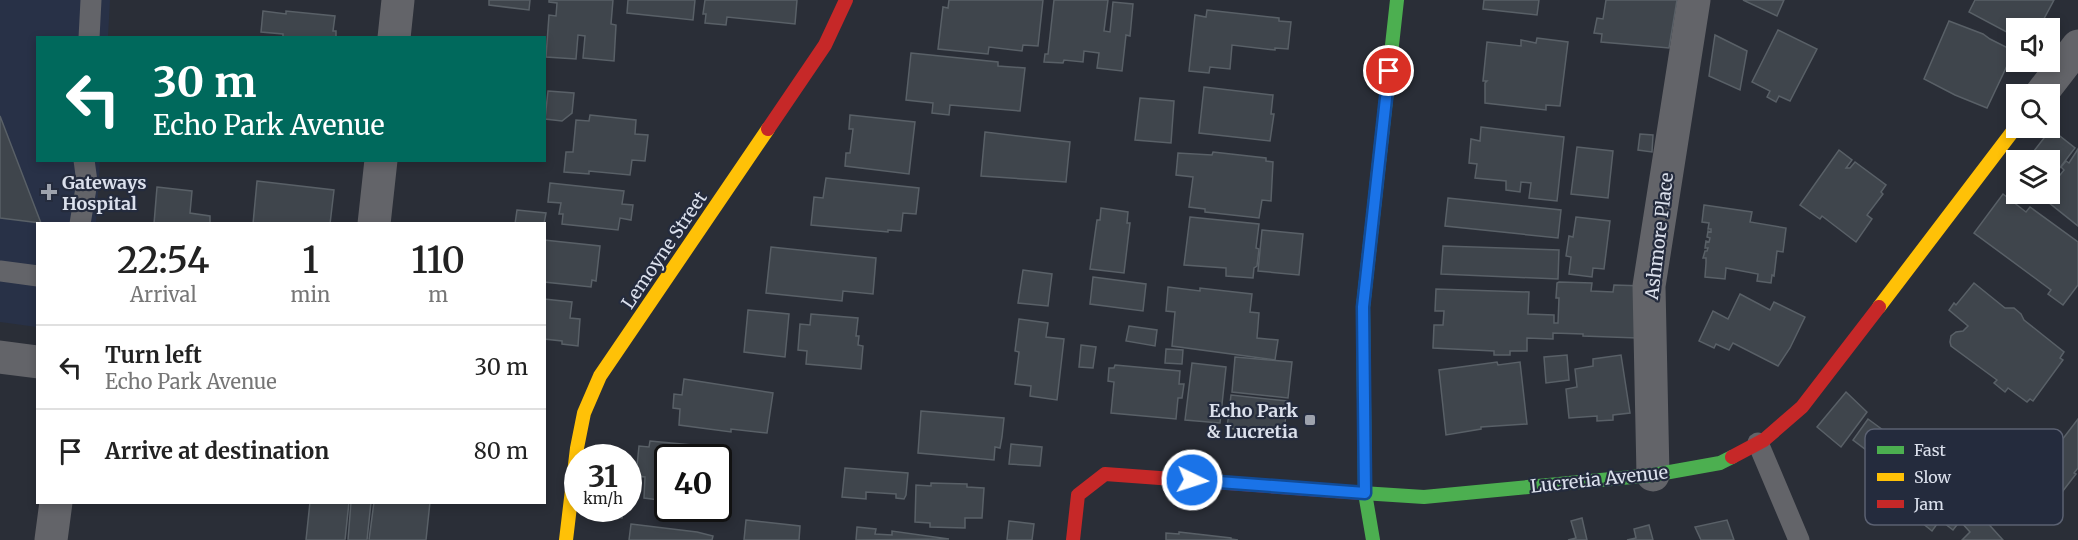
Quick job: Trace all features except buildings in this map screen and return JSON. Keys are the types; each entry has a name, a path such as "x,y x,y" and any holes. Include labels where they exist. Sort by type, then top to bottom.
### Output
{"street":[{"path":"394,36 398,0"},
{"name":"Lemoyne Street","path":"566,540 579,436 584,413 600,376 825,45 846,0"},
{"path":"1373,540 1365,493 1363,307 1397,0"},
{"name":"Ashmore Place","path":"1653,475 1649,286 1694,0"},
{"path":"2049,84 2078,46"},
{"name":"Lucretia Avenue","path":"1073,540 1078,495 1105,474 1424,497 1653,475 1720,463 1764,441 1802,407 2008,138"},
{"path":"374,222 381,162"},
{"path":"0,357 36,362"},
{"path":"51,540 56,504"}],"lane":[{"path":"89,36 91,0"},
{"path":"80,222 87,182 84,162"},
{"path":"0,271 36,276"},
{"path":"1758,443 1799,540"}],"shaded area":[{"name":"Gateways Hospital","path":"0,0 110,0 108,36 36,36 36,162 100,162 96,222 36,222 36,327 0,322"}],"traffic: fast":[{"path":"1373,540 1365,493 1363,307 1397,0"},
{"path":"1362,493 1424,497 1653,475 1720,463 1732,457"}],"traffic: slow":[{"path":"566,540 577,448 584,413 600,376 768,129"},
{"path":"1879,307 2008,138"}],"traffic: jam":[{"path":"768,129 825,45 846,0"},
{"path":"1732,457 1764,440 1802,407 1879,307"},
{"path":"1073,540 1078,495 1105,474 1362,493"}],"place":[{"name":"Gateways Hospital","path":"49,192"},
{"name":"Echo Park & Lucretia","path":"1310,420"}],"route":[{"path":"1192,480 1365,493 1363,307 1389,71"}]}
